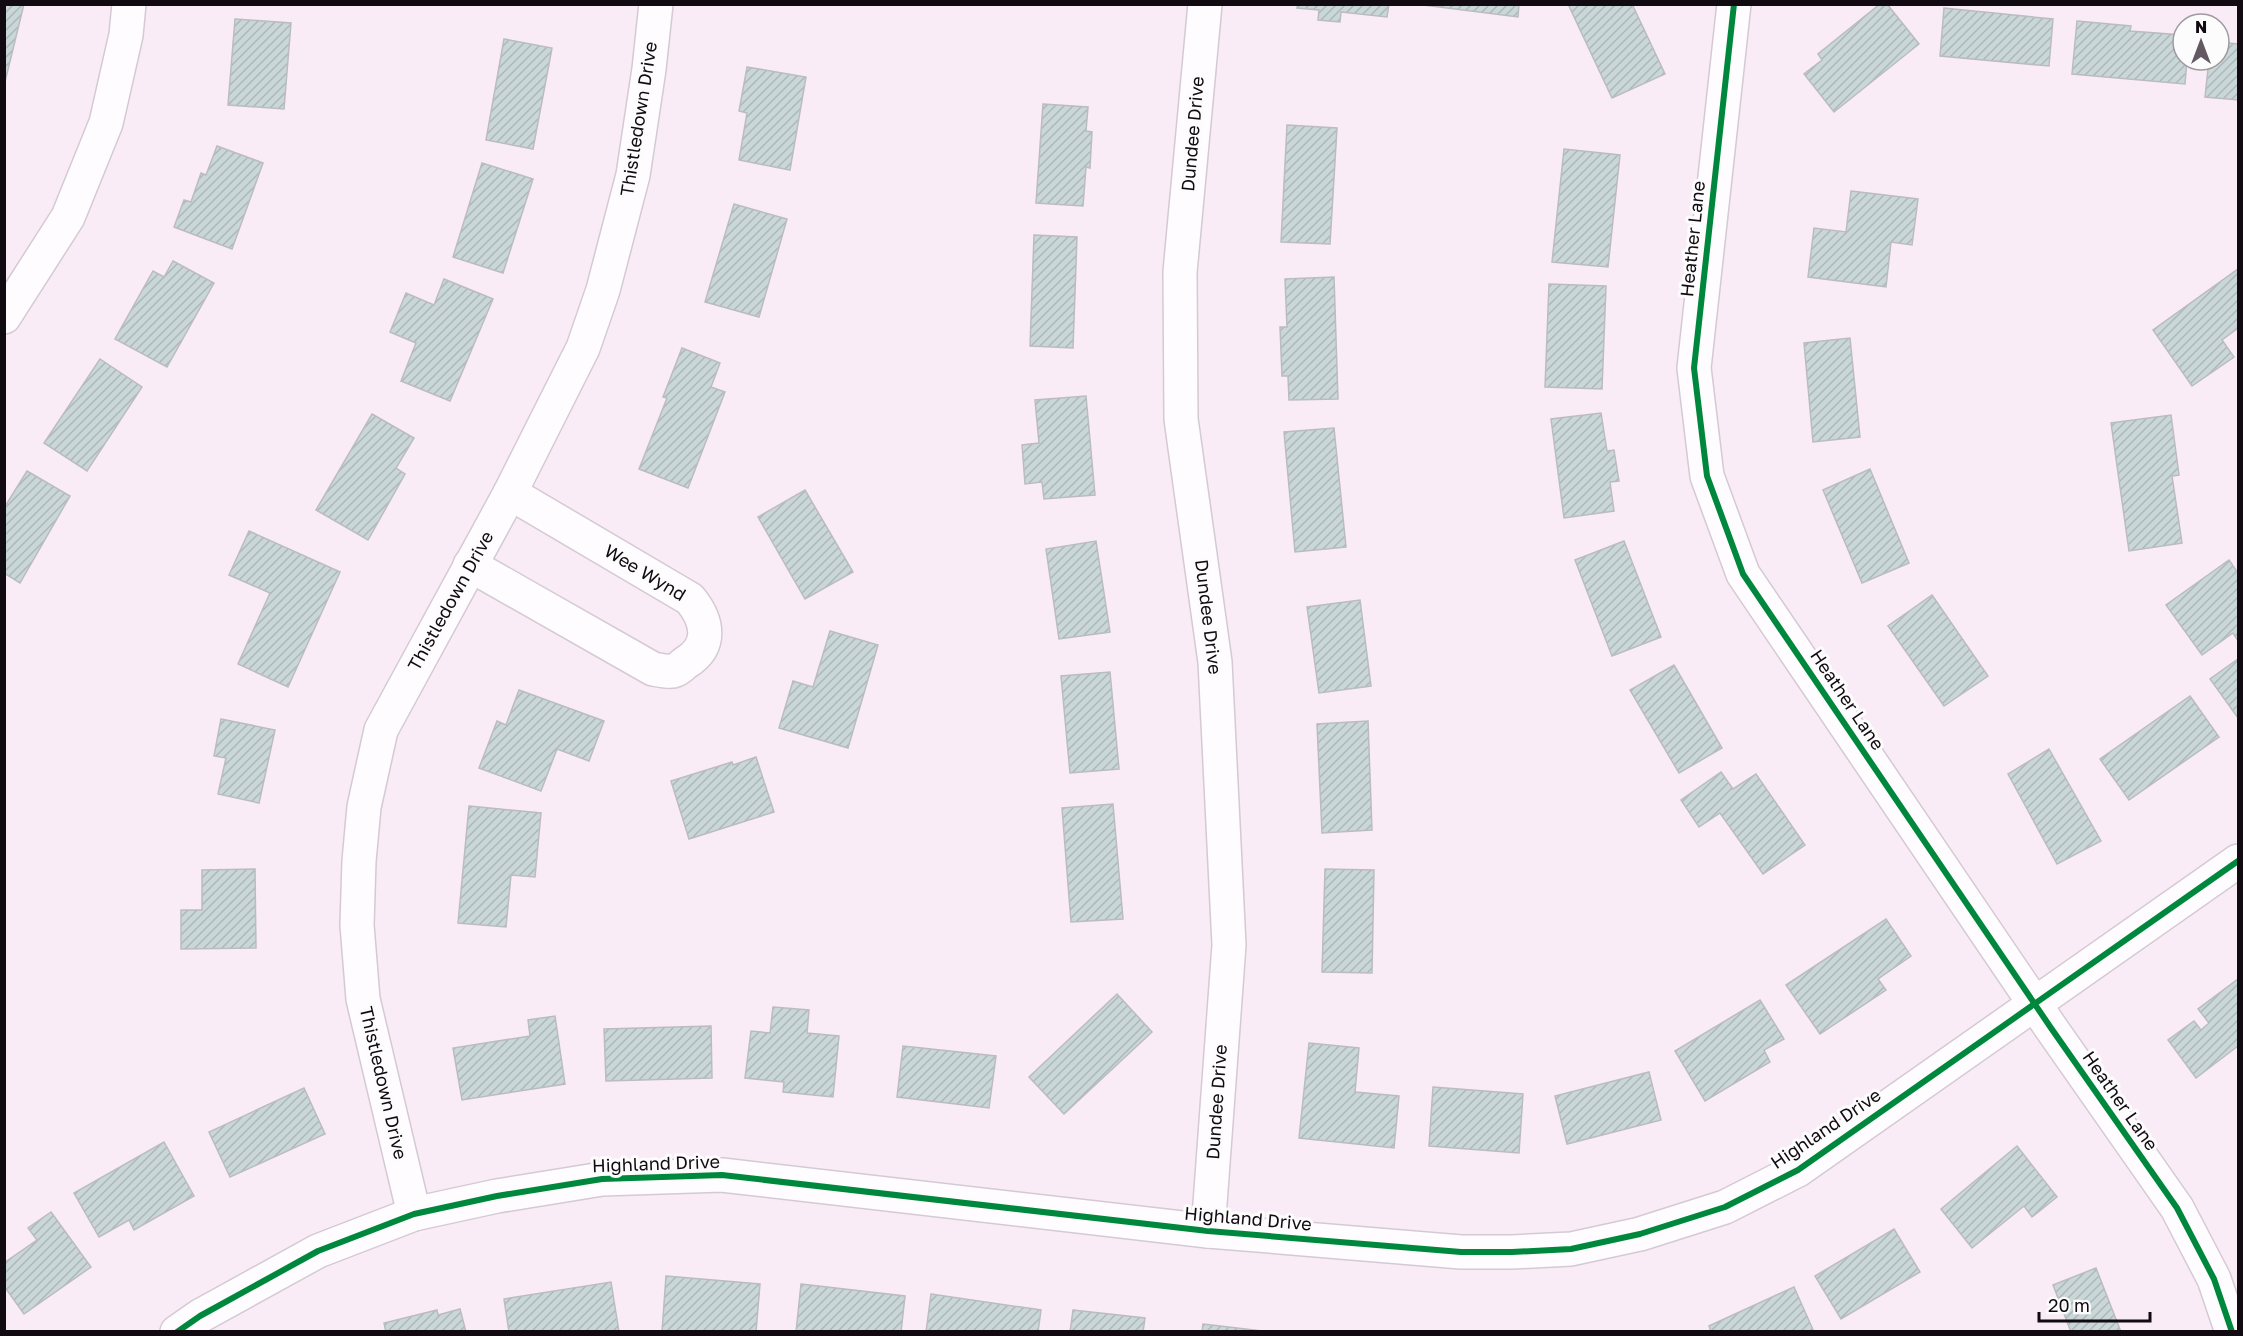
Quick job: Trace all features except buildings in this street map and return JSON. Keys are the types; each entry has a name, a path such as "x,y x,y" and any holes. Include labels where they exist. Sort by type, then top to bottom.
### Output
{"street":[{"path":"4,317 68,217 106,123 126,35 129,4"},
{"name":"Thistledown Drive","path":"414,1214 363,999 357,926 359,861 364,807 381,730 510,493 583,348 603,290 633,175 656,4"},
{"name":"Dundee Drive","path":"1205,4 1180,283 1181,419 1215,662 1229,945 1208,1231"},
{"name":"Heather Lane","path":"1734,4 1694,368 1707,476 1743,574 2176,1208 2214,1279 2232,1332"},
{"name":"Wee Wynd","path":"470,565 653,669 674,671 690,660 702,647 705,631 701,613 690,599 510,493"},
{"name":"Highland Drive","path":"177,1332 200,1316 318,1251 414,1214 497,1196 602,1179 722,1175 1208,1231 1461,1252 1571,1249 1640,1234 1725,1207 1798,1170 2238,861"}],"cycle path":[{"path":"1734,4 1694,368 1707,476 1743,574 2051,1028 2177,1208 2214,1279 2232,1332"},
{"path":"177,1332 200,1316 318,1251 414,1214 497,1196 602,1179 722,1175 1208,1231 1461,1252 1571,1249 1640,1234 1725,1207 1798,1170 2238,861"}]}
